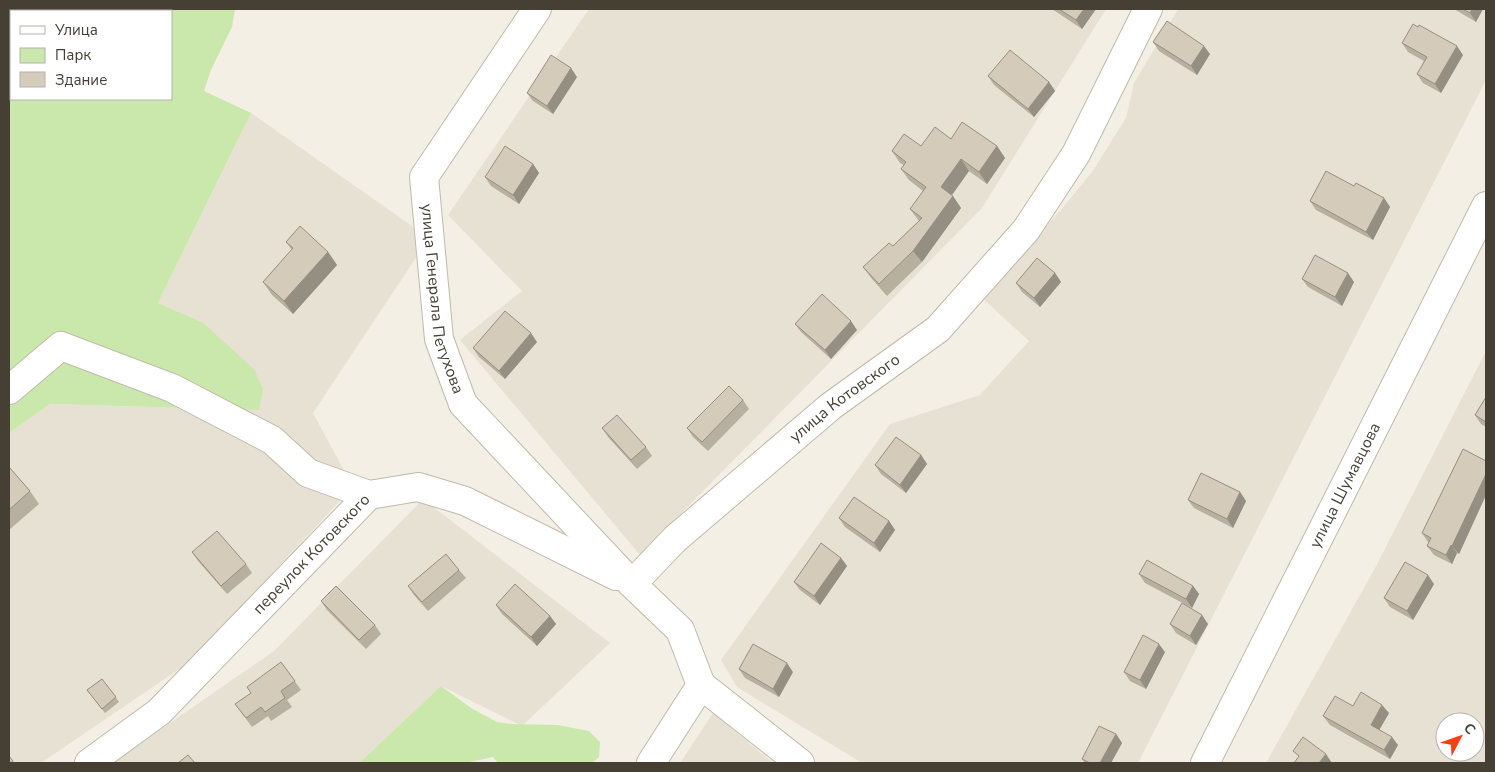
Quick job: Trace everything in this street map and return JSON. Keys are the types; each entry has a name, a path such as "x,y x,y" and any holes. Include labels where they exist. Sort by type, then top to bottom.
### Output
{"street":[{"name":"улица Генерала Петухова","path":"537,9 424,177 439,339 463,404 632,584"},
{"name":"улица Котовского","path":"632,584 674,540 824,413 938,329 1026,230 1076,154 1148,9"},
{"name":"улица Шумавцова","path":"1205,763 1486,206"},
{"path":"9,390 61,346 172,388 272,440 308,473 369,495"},
{"name":"переулок Котовского","path":"89,763 159,712 369,495 418,487 465,501 632,584"},
{"path":"632,584 680,630 701,685 800,763"},
{"path":"651,763 701,685"}],"shaded area":[{"path":"589,9 1106,9 982,208 640,555 460,340 522,291 448,215"},
{"path":"1178,9 1486,9 1486,80 1138,763 862,763 737,687 721,660 890,424 980,395 1029,341 980,296 1060,211 1092,172 1126,118 1134,83"},
{"path":"251,113 429,238 313,413 353,487 188,663 41,763 9,763 9,433 50,404 259,410 202,322 158,303"},
{"path":"1486,351 1486,763 1266,763 1374,570"},
{"path":"423,499 610,643 522,726 441,686 359,763 112,763 274,651"},
{"path":"713,713 773,763 680,763"}],"green space":[{"path":"9,9 235,9 232,27 211,70 204,91 251,113 158,303 202,322 254,369 263,389 259,410 50,404 9,433"},
{"path":"441,686 471,708 497,722 558,725 589,731 600,742 599,757 592,763 498,763 493,757 465,763 359,763"}],"building":[{"path":"1059,9 1084,9 1076,20"},
{"path":"1463,9 1472,9 1470,13"},
{"path":"1167,21 1204,46 1191,66 1153,42"},
{"path":"1413,24 1418,27 1419,25 1457,46 1435,84 1417,74 1427,57 1402,43"},
{"path":"1010,50 1049,82 1028,109 988,76"},
{"path":"551,55 571,68 547,106 527,93"},
{"path":"962,122 997,146 979,172 961,159 941,187 953,196 913,251 879,284 863,267 889,243 893,246 922,218 910,209 926,187 901,169 906,162 892,151 904,134 921,146 935,127 951,139"},
{"path":"505,146 533,164 513,195 485,177"},
{"path":"1326,171 1354,186 1356,183 1384,198 1366,232 1310,201"},
{"path":"300,226 328,252 284,301 263,282 293,248 286,242"},
{"path":"1315,255 1348,273 1335,297 1302,279"},
{"path":"1037,258 1055,273 1034,298 1016,283"},
{"path":"822,294 851,321 825,350 795,324"},
{"path":"505,311 531,333 499,371 473,348"},
{"path":"729,386 743,400 702,442 687,428"},
{"path":"1486,397 1486,422 1475,415"},
{"path":"617,415 646,447 631,460 602,428"},
{"path":"896,437 921,455 900,485 875,465"},
{"path":"1463,449 1486,461 1486,474 1446,555 1427,546 1431,538 1422,533"},
{"path":"9,467 30,491 9,510"},
{"path":"1201,473 1240,492 1227,519 1188,500"},
{"path":"854,497 889,521 874,543 839,518"},
{"path":"217,531 246,564 221,586 192,552"},
{"path":"821,543 841,558 814,596 794,582"},
{"path":"446,554 459,570 422,602 408,586"},
{"path":"1147,560 1193,586 1186,599 1139,574"},
{"path":"1405,562 1428,575 1407,611 1384,598"},
{"path":"515,584 550,616 531,637 496,605"},
{"path":"336,586 375,625 359,640 321,601"},
{"path":"1182,603 1202,615 1190,636 1170,624"},
{"path":"1143,635 1159,644 1140,680 1124,672"},
{"path":"753,644 787,663 773,689 739,669"},
{"path":"281,662 295,681 281,691 285,698 265,712 261,707 246,718 235,704 251,693 247,687"},
{"path":"102,679 116,697 102,709 87,690"},
{"path":"1361,692 1382,705 1371,725 1392,737 1384,750 1323,716 1335,696 1353,706"},
{"path":"1099,726 1116,734 1100,763 1090,763 1082,759"},
{"path":"1303,737 1326,754 1319,763 1294,763 1299,756 1293,751"},
{"path":"188,755 195,763 178,763"}]}
